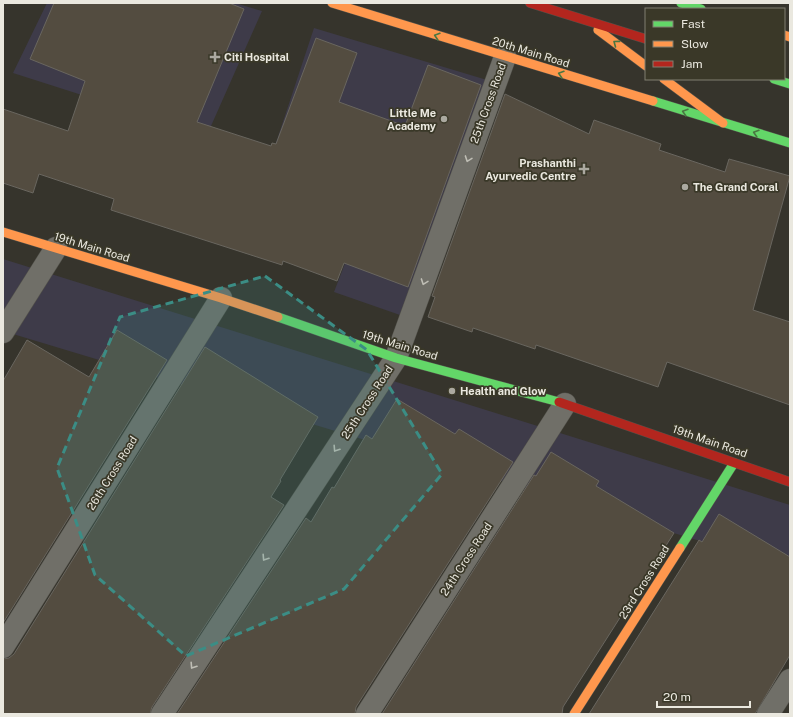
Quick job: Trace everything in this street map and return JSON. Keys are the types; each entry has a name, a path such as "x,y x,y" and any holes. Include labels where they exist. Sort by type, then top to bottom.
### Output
{"street":[{"name":"20th Main Road","path":"332,3 790,143"},
{"path":"530,3 645,39"},
{"path":"681,3 697,8"},
{"path":"586,21 645,65"},
{"name":"25th Cross Road","path":"162,714 396,358 505,57"},
{"path":"665,80 723,123"},
{"path":"777,80 790,84"},
{"name":"19th Main Road","path":"3,232 221,298 396,358 565,404 790,482"},
{"path":"3,332 56,248"},
{"name":"26th Cross Road","path":"3,647 221,298"},
{"name":"24th Cross Road","path":"367,714 565,404"},
{"name":"23rd Cross Road","path":"574,714 734,463"},
{"path":"768,714 790,680"}],"highlighted area":[{"path":"265,276 367,350 442,474 344,589 186,656 95,575 57,468 120,317"}],"shaded area":[{"path":"47,3 235,3 262,11 207,135 13,73"},
{"path":"314,28 487,80 400,315 334,292 374,188 272,155"},
{"path":"3,259 790,505 790,568 3,331"}],"building":[{"path":"54,3 229,3 244,9 197,122 271,146 272,143 276,144 316,38 357,53 339,102 405,126 428,65 481,85 408,287 344,263 337,281 283,261 282,265 111,210 114,199 39,174 33,193 3,183 3,109 68,131 85,81 30,59"},
{"path":"505,94 589,134 594,120 661,144 659,150 725,172 729,159 790,176 753,310 790,322 790,405 667,362 658,387 536,345 535,349 473,328 472,332 428,317 435,297 432,296"},
{"path":"117,330 167,360 3,623 3,381 27,340 89,377"},
{"path":"205,347 318,417 271,497 284,505 152,707 150,714 3,714 3,659 9,658 14,654"},
{"path":"397,399 455,434 459,429 513,462 356,707 355,714 177,714 306,518 311,522 332,487 334,488 366,435 372,439"},
{"path":"551,452 599,481 596,486 674,533 563,707 562,714 382,714 534,475 536,476"},
{"path":"719,514 790,557 790,655 755,714 589,714 699,540 702,542"}],"traffic: fast":[{"path":"681,3 698,8"},
{"path":"777,80 790,84"},
{"path":"653,101 790,143"},
{"path":"278,317 396,358 559,402"},
{"path":"680,548 734,463"}],"traffic: slow":[{"path":"332,3 653,101"},
{"path":"598,30 645,65"},
{"path":"785,35 790,37"},
{"path":"665,80 723,123"},
{"path":"3,232 221,298 278,317"},
{"path":"574,714 680,548"}],"traffic: jam":[{"path":"530,3 645,39"},
{"path":"559,402 790,482"}],"place":[{"name":"Citi Hospital","path":"215,57"},
{"name":"Little Me Academy","path":"444,119"},
{"name":"Prashanthi Ayurvedic Centre","path":"584,169"},
{"name":"The Grand Coral","path":"685,187"},
{"name":"Health and Glow","path":"452,391"}]}
